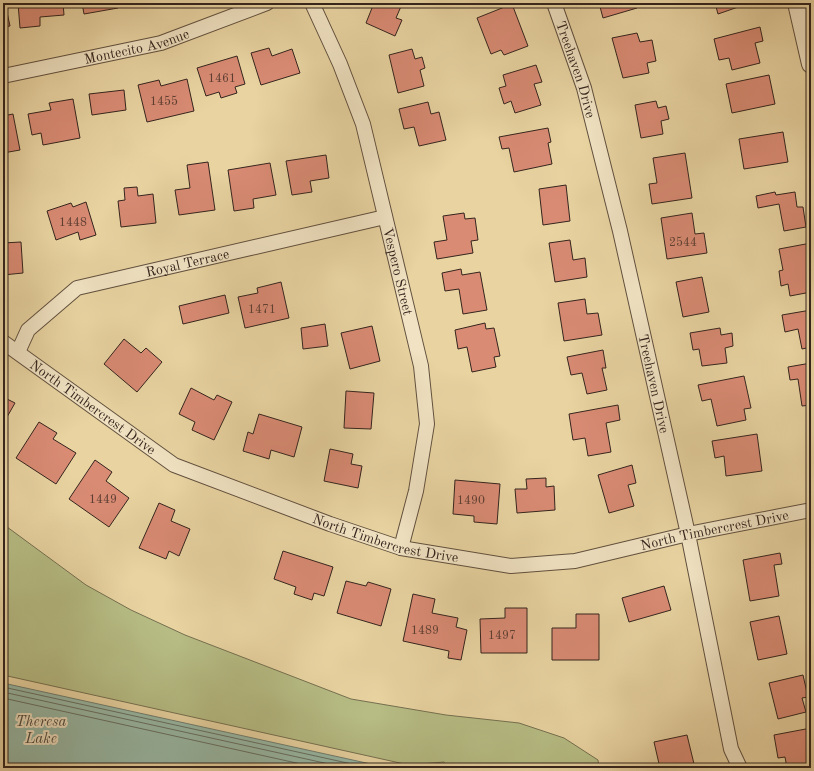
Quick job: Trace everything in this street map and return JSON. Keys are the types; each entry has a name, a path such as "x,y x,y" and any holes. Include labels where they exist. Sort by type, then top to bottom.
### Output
{"street":[{"name":"Montecito Avenue","path":"3,76 161,43 267,3"},
{"name":"Vespero Street","path":"312,3 340,64 363,124 421,366 427,424 416,491 401,548"},
{"name":"Treehaven Drive","path":"554,3 586,95 622,239 688,534 731,749 740,768"},
{"path":"797,3 811,64"},
{"name":"Royal Terrace","path":"18,352 28,330 77,288 385,217"},
{"name":"North Timbercrest Drive","path":"3,342 174,465 330,524 401,548 511,566 575,561 688,534 811,510"}],"green space":[{"path":"3,524 86,585 131,610 185,635 351,699 446,715 519,723 564,738 598,760 599,768 447,768 444,762 409,765 3,675"}],"water":[{"name":"Theresa Lake","path":"3,683 389,768 3,768"}],"building":[{"path":"3,3 5,3 10,26 3,27"},
{"path":"18,3 63,3 64,15 40,17 40,26 20,28"},
{"path":"82,3 117,3 118,8 84,14"},
{"path":"374,3 402,4 396,18 402,20 395,36 366,23"},
{"path":"599,3 636,3 637,8 603,18"},
{"path":"715,3 743,3 744,5 718,14"},
{"path":"512,4 528,46 504,55 501,50 491,54 477,18"},
{"path":"760,27 763,41 755,43 760,63 732,70 729,58 719,60 714,39"},
{"path":"637,33 640,42 652,40 656,61 647,63 649,73 623,78 612,38"},
{"path":"269,48 272,56 292,49 300,73 261,85 251,53"},
{"path":"412,49 415,59 422,57 425,68 420,70 424,86 398,93 389,55"},
{"path":"237,56 245,84 235,87 237,93 221,98 219,92 206,96 197,68"},
{"path":"536,65 542,82 534,84 541,105 515,113 511,101 504,104 499,88 506,86 503,75"},
{"path":"769,75 775,104 732,113 726,84"},
{"path":"187,79 194,111 147,122 138,85 159,80 161,86"},
{"path":"124,90 126,110 92,115 89,94"},
{"path":"73,99 80,138 43,145 41,133 32,135 28,114 51,110 49,103"},
{"path":"656,101 658,108 666,106 669,119 661,121 663,134 641,138 635,105"},
{"path":"428,102 431,114 439,112 446,140 419,146 414,127 404,129 399,109"},
{"path":"13,114 20,150 3,153 3,116"},
{"path":"548,128 551,142 548,143 552,164 514,172 509,148 502,149 499,137"},
{"path":"783,132 788,162 744,169 739,139"},
{"path":"685,153 692,198 652,204 649,184 657,183 653,158"},
{"path":"326,155 329,178 310,181 312,192 292,195 286,161"},
{"path":"208,162 215,210 179,215 175,190 190,188 187,165"},
{"path":"270,163 276,195 253,199 254,208 234,211 228,170"},
{"path":"566,185 570,221 543,225 539,189"},
{"path":"137,187 138,196 153,194 156,223 121,227 118,201 125,200 124,188"},
{"path":"775,192 776,195 795,192 797,207 803,207 806,227 784,231 779,204 758,208 756,196"},
{"path":"86,202 96,235 80,240 78,232 56,240 47,211 71,203 73,207"},
{"path":"464,213 465,219 475,218 478,240 471,241 473,253 437,259 434,242 447,240 443,216"},
{"path":"692,213 695,234 704,233 707,253 667,259 661,218"},
{"path":"570,240 573,260 585,258 587,277 555,282 549,243"},
{"path":"21,242 23,273 3,275 3,243"},
{"path":"811,243 811,259 807,260 811,279 811,292 790,296 788,284 781,286 779,271 783,270 779,249"},
{"path":"461,269 462,275 480,272 487,310 463,314 459,289 445,291 442,273"},
{"path":"702,277 709,312 683,317 676,282"},
{"path":"281,282 289,318 245,328 238,297 258,293 257,288"},
{"path":"225,295 229,313 183,324 179,306"},
{"path":"585,299 587,314 598,313 602,335 564,341 558,303"},
{"path":"811,310 811,347 802,349 798,329 785,332 782,315"},
{"path":"485,323 486,329 494,328 500,356 494,357 496,367 472,372 467,347 458,349 455,330"},
{"path":"325,324 328,346 303,349 301,328"},
{"path":"372,326 380,361 350,369 341,333"},
{"path":"720,328 721,335 732,333 733,346 725,348 727,363 702,366 699,349 693,350 690,333"},
{"path":"124,339 141,353 146,348 162,362 137,392 104,364"},
{"path":"603,350 606,368 602,368 607,390 587,394 582,373 571,375 567,357"},
{"path":"811,363 811,405 802,406 798,379 790,380 788,367"},
{"path":"744,376 751,408 744,409 746,420 717,426 711,399 702,401 698,385"},
{"path":"191,388 214,400 217,395 232,402 214,440 192,430 195,422 179,414"},
{"path":"346,391 374,393 371,429 344,428"},
{"path":"3,397 15,403 3,424"},
{"path":"618,405 620,420 606,423 611,452 588,456 585,438 573,440 569,414"},
{"path":"259,414 302,427 294,457 271,450 269,459 243,451 248,432 253,434"},
{"path":"39,422 57,433 53,439 76,453 56,484 16,458"},
{"path":"757,434 762,471 726,476 724,456 715,458 712,441"},
{"path":"330,449 353,454 351,464 362,466 358,488 324,481"},
{"path":"95,460 112,472 106,481 129,498 109,527 69,499"},
{"path":"632,465 636,483 628,485 634,506 609,513 598,475"},
{"path":"546,478 546,487 554,486 555,510 517,513 515,489 527,489 526,479"},
{"path":"455,480 500,484 497,524 474,522 474,516 453,514"},
{"path":"159,503 175,510 171,521 190,529 179,556 169,551 166,559 139,548"},
{"path":"283,551 333,567 324,596 314,593 312,600 294,594 296,587 274,579"},
{"path":"780,553 782,564 774,565 779,596 750,601 743,560"},
{"path":"346,581 366,586 368,582 391,589 381,626 337,613"},
{"path":"664,586 671,610 629,622 622,598"},
{"path":"413,594 435,599 432,613 458,618 456,627 467,630 461,660 448,658 449,651 403,641"},
{"path":"505,608 527,608 527,653 481,653 480,619 505,618"},
{"path":"576,614 599,614 599,660 552,660 552,628 576,628"},
{"path":"779,616 787,654 758,660 750,622"},
{"path":"803,675 808,697 802,698 806,712 778,719 769,683"},
{"path":"811,728 811,768 787,768 785,757 778,758 774,735"},
{"path":"687,735 695,768 660,768 654,742"}]}
